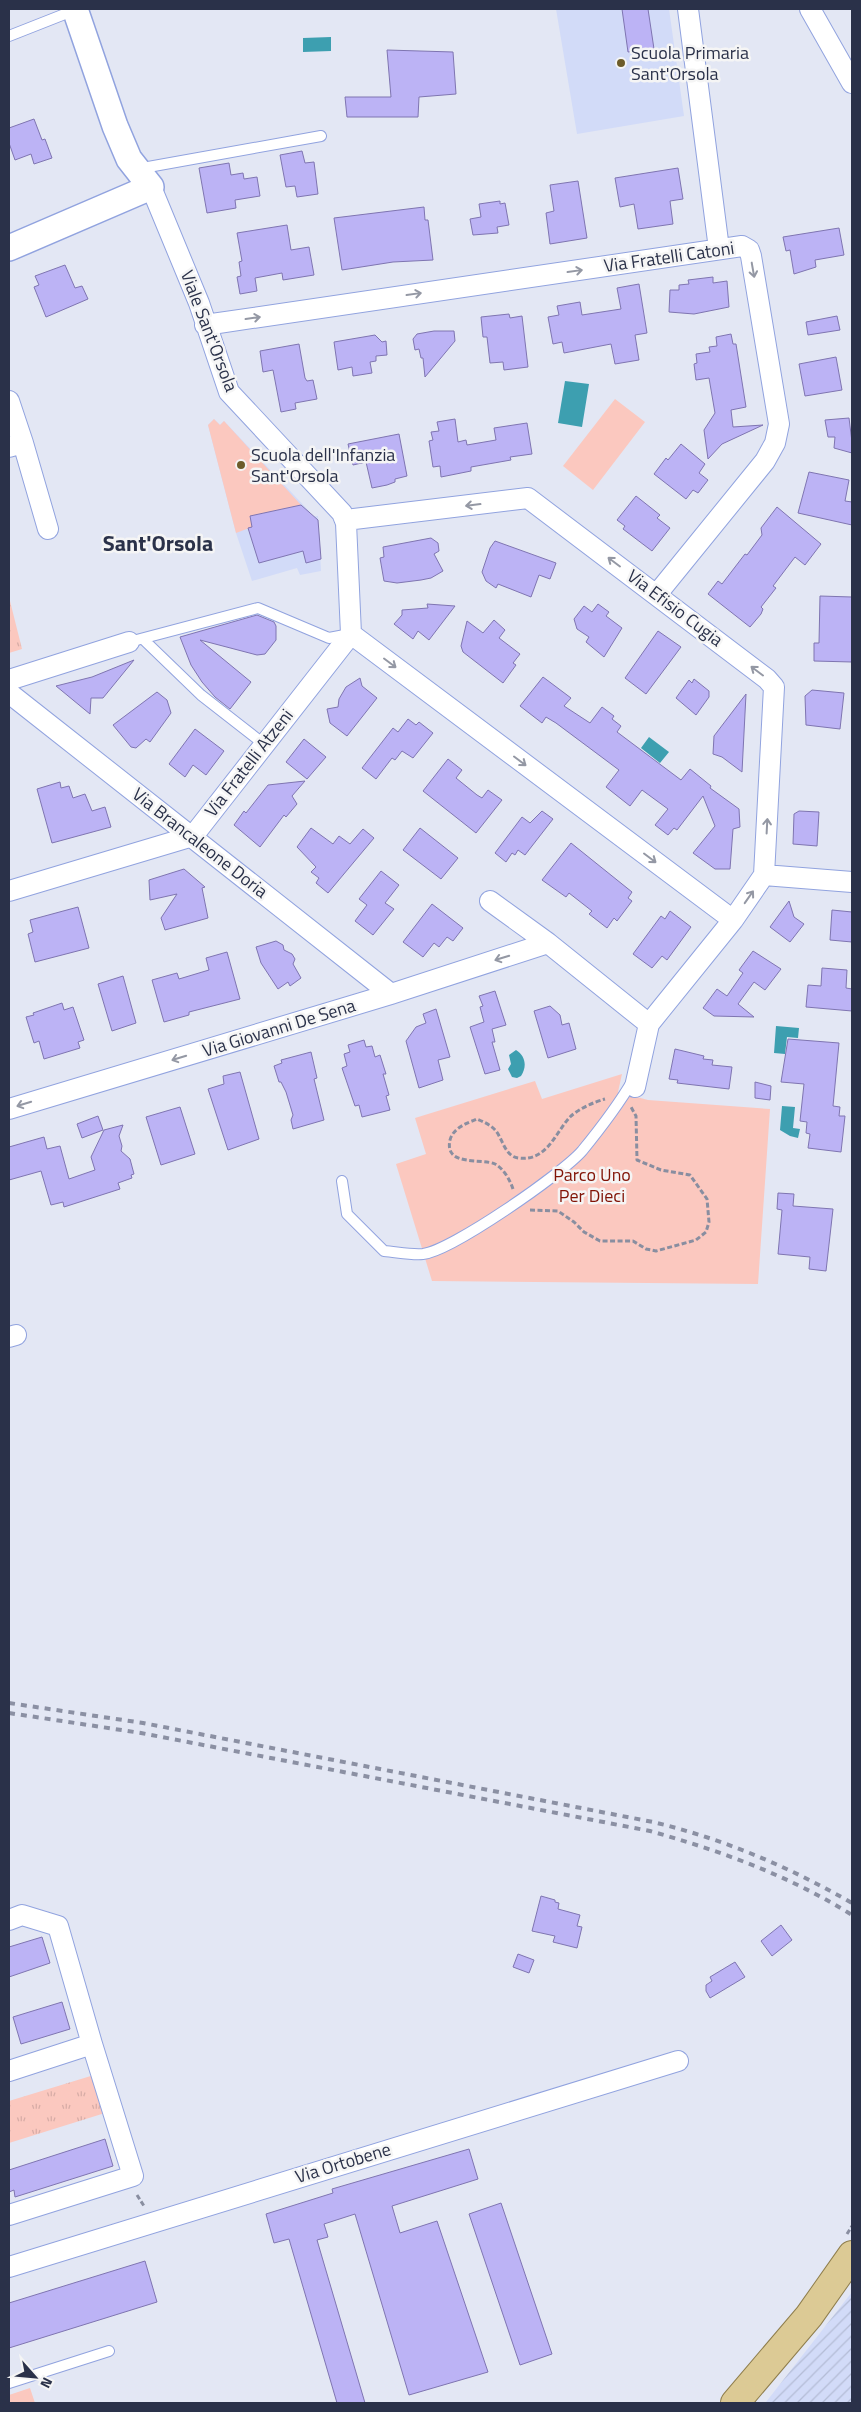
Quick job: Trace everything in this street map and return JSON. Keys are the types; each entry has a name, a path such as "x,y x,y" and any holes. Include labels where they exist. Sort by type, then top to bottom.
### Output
{"main road":[{"path":"735,2403 809,2316 852,2255"}],"street":[{"name":"Viale Sant'Orsola","path":"76,9 115,126 129,159 144,178 199,303 229,392 342,513 346,523"},
{"path":"688,9 719,250"},
{"path":"810,9 852,83"},
{"path":"9,248 144,178"},
{"name":"Via Fratelli Catoni","path":"205,325 742,246 749,250 779,424 775,443 765,461 657,594"},
{"path":"9,401 16,445 48,528"},
{"name":"Via Efisio Cugia","path":"346,523 354,519 528,498 767,679 774,687 764,875"},
{"path":"346,523 351,634 733,920"},
{"name":"Via Fratelli Atzeni","path":"193,836 351,634"},
{"path":"9,680 136,641"},
{"name":"Via Brancaleone Doria","path":"9,693 193,836 391,994"},
{"path":"9,891 193,836"},
{"path":"631,1091 649,1024 733,920 764,875 852,882"},
{"path":"490,901 649,1024"},
{"name":"Via Giovanni De Sena","path":"9,1109 391,994 548,944"},
{"path":"9,1920 22,1916 58,1926 133,2176 9,2214"},
{"path":"9,2071 92,2044"},
{"name":"Via Ortobene","path":"9,2267 678,2060"}],"lane":[{"path":"9,36 76,9"},
{"path":"144,178 321,136"},
{"path":"136,641 258,608 329,638 351,634"},
{"path":"136,641 201,696 265,745"},
{"path":"342,1180 347,1214 384,1251 423,1254 441,1248 518,1200 561,1170 581,1151 631,1091"},
{"path":"9,2383 109,2351"}],"path":[{"path":"631,1091 636,1116 637,1160 661,1170 690,1175 707,1199 709,1222 706,1232 696,1240 656,1251 646,1249 632,1241 600,1241 584,1232 558,1211 525,1209 518,1200 509,1178 495,1164 465,1161 456,1156 450,1149 453,1133 464,1124 477,1119 490,1125 497,1132 508,1153 518,1158 538,1155 553,1142 571,1117 597,1101 631,1091"},
{"path":"129,2197 138,2195 151,2223"}],"shaded area":[{"name":"Scuola Primaria Sant'Orsola","path":"556,9 669,9 684,116 577,134"},
{"name":"Scuola dell'Infanzia Sant'Orsola","path":"214,419 220,425 224,421 310,512 309,517 318,516 321,571 300,575 297,568 252,581 236,533 208,425"},
{"path":"852,2292 852,2403 765,2403 766,2402"}],"green space":[{"path":"615,399 645,422 593,490 563,466"},
{"path":"214,419 220,425 224,421 301,505 250,516 252,527 236,533 208,425"},
{"path":"9,597 22,649 9,653"},
{"name":"Parco Uno Per Dieci","path":"622,1074 618,1092 648,1100 770,1109 758,1284 432,1281 396,1164 426,1154 415,1118 535,1081 542,1099"},
{"path":"94,2075 105,2113 9,2143 9,2101"},
{"path":"30,2388 35,2403 9,2403 9,2395"}],"water":[{"path":"331,37 331,51 303,52 303,38"},
{"path":"565,381 589,384 582,427 558,423"},
{"path":"649,737 669,752 660,763 641,748"},
{"path":"776,1026 799,1028 798,1038 787,1037 785,1054 774,1053"},
{"path":"516,1050 524,1058 525,1065 523,1073 517,1078 512,1077 508,1069 511,1064 509,1055"},
{"path":"782,1106 795,1107 793,1128 800,1129 798,1138 780,1130"}],"building":[{"path":"622,9 648,9 654,49 628,52"},
{"path":"387,50 453,52 456,94 419,97 418,117 347,117 345,97 391,97"},
{"path":"34,119 42,140 45,139 52,158 34,164 31,154 15,160 9,143 9,128"},
{"path":"302,151 305,163 314,162 318,194 297,197 295,186 286,187 280,155"},
{"path":"229,163 231,175 243,173 244,179 257,177 260,196 235,200 236,208 207,213 199,168"},
{"path":"678,168 683,199 670,201 673,224 638,229 634,204 620,207 615,178"},
{"path":"578,181 587,238 550,244 546,213 554,211 550,185"},
{"path":"500,201 500,204 505,203 509,225 497,227 498,233 473,235 470,219 481,217 479,204"},
{"path":"424,207 425,220 428,220 433,260 393,262 342,270 334,218"},
{"path":"287,225 291,250 309,247 314,275 283,280 282,273 255,278 257,291 240,294 237,277 241,276 239,262 242,261 237,233"},
{"path":"839,228 844,255 815,260 816,267 794,274 790,250 786,251 783,237"},
{"path":"65,265 75,288 82,286 88,299 46,317 34,287 39,285 35,276"},
{"path":"713,277 713,283 727,281 729,307 694,314 669,312 670,290 679,290 679,285 689,284 688,280"},
{"path":"639,284 647,333 635,335 639,360 615,364 611,344 564,353 562,342 553,344 548,317 559,315 557,306 580,302 582,315 621,309 617,288"},
{"path":"509,314 510,318 522,316 528,367 504,370 503,362 490,363 487,337 483,337 481,317"},
{"path":"837,316 840,330 808,335 806,322"},
{"path":"434,331 454,331 455,341 425,377 423,358 421,358 419,349 415,350 413,339 417,334"},
{"path":"731,334 733,344 736,344 746,407 731,410 733,427 763,425 722,444 708,459 704,430 715,413 709,378 696,380 694,364 697,363 696,354 710,352 709,347 717,346 716,337"},
{"path":"375,335 382,342 386,341 387,355 376,356 376,361 370,362 372,373 353,376 352,367 338,370 334,342"},
{"path":"299,344 305,378 307,381 313,380 317,399 295,403 296,409 281,412 273,370 263,372 260,351"},
{"path":"836,357 842,390 805,396 799,364"},
{"path":"849,418 852,453 834,448 835,437 828,437 825,420"},
{"path":"455,419 458,442 466,440 467,445 496,440 494,428 527,423 532,454 510,457 511,460 471,467 471,471 441,477 440,466 433,467 429,441 433,440 431,432 439,431 437,422"},
{"path":"399,434 407,476 395,479 395,482 387,485 372,488 366,462 353,465 348,444"},
{"path":"681,444 705,464 699,473 708,480 698,493 693,490 686,499 654,474 666,458 668,460"},
{"path":"809,472 849,480 845,501 852,502 852,525 798,513"},
{"path":"636,496 660,515 657,518 670,528 652,551 623,529 625,526 617,520"},
{"path":"301,505 318,520 321,559 306,563 303,551 259,563 248,528 252,527 250,516"},
{"path":"777,507 821,544 805,565 795,557 773,586 776,588 761,607 763,609 761,614 750,627 708,594 718,581 722,584 745,554 747,555 762,535 761,528"},
{"path":"431,538 438,543 439,551 434,554 443,571 431,578 421,580 397,583 384,581 380,558 384,557 383,547"},
{"path":"495,541 556,563 550,579 539,575 531,597 498,584 496,588 486,581 482,572 490,548"},
{"path":"820,596 852,597 852,662 814,661 814,643 819,643"},
{"path":"427,604 455,606 429,640 418,631 413,639 394,624 402,615 402,610 428,608"},
{"path":"598,604 609,612 606,616 622,628 604,657 586,642 589,637 577,629 574,619 584,606 592,612"},
{"path":"257,615 274,622 276,626 276,640 265,654 257,655 200,640 251,682 230,709 215,697 202,682 191,665 180,637"},
{"path":"494,620 505,630 499,638 520,654 513,663 516,665 503,683 463,652 461,646 467,621 483,633"},
{"path":"658,631 681,647 646,694 625,678"},
{"path":"134,660 103,698 91,698 90,714 56,686 92,677"},
{"path":"543,677 571,698 564,706 590,723 602,707 614,716 612,719 621,726 617,732 681,780 690,769 711,786 710,788 739,809 740,827 733,829 730,869 715,869 693,853 715,826 703,796 677,830 674,828 668,835 655,825 668,809 642,790 630,806 606,787 619,770 556,723 546,717 542,723 520,706"},
{"path":"360,678 362,686 377,698 347,736 330,723 327,709 338,707 339,699 346,687"},
{"path":"694,679 709,691 709,697 696,715 676,698 689,680 692,683"},
{"path":"812,690 844,693 840,729 806,725 805,696"},
{"path":"157,692 167,700 171,713 150,742 146,739 136,748 131,747 113,725"},
{"path":"746,694 742,772 722,757 713,754 714,736"},
{"path":"408,719 416,725 419,722 433,733 413,758 402,751 395,760 392,758 376,779 362,768 393,728 398,732"},
{"path":"195,729 224,751 206,775 193,765 185,777 169,764"},
{"path":"304,739 326,757 307,779 286,762"},
{"path":"448,759 462,770 456,778 477,795 482,798 488,790 502,800 476,833 423,791"},
{"path":"305,781 292,796 297,804 286,817 284,815 260,847 234,825 268,785"},
{"path":"60,782 61,788 69,786 73,798 85,794 92,811 105,807 111,827 52,843 37,789"},
{"path":"542,811 553,819 525,855 518,850 515,855 512,853 506,862 495,853 522,817 530,823"},
{"path":"799,811 819,812 817,846 793,844 794,814"},
{"path":"311,828 333,844 339,836 350,844 363,829 374,838 328,893 316,883 319,878 311,872 316,867 297,847"},
{"path":"420,828 458,858 441,879 403,850"},
{"path":"571,843 632,892 628,898 632,901 617,921 614,918 607,928 589,914 592,911 569,893 566,897 542,880"},
{"path":"184,869 205,887 202,888 208,918 165,930 161,918 177,894 150,900 149,880"},
{"path":"381,871 399,885 385,903 394,909 373,935 355,921 367,905 359,899"},
{"path":"789,901 794,917 804,924 790,942 770,927"},
{"path":"432,904 463,928 453,941 447,937 439,947 434,943 423,957 403,942"},
{"path":"78,907 89,948 35,962 28,934 33,932 30,920"},
{"path":"832,910 852,912 852,942 830,940"},
{"path":"670,911 691,927 667,960 662,956 652,968 633,954 661,916 665,919"},
{"path":"276,941 283,945 284,950 292,954 295,959 293,964 301,978 290,986 288,982 278,989 261,963 256,947"},
{"path":"753,951 781,969 765,990 754,982 738,1004 754,1017 714,1016 703,1008 717,989 727,996 743,973 739,970"},
{"path":"227,952 240,999 189,1012 189,1015 164,1022 152,980 177,973 179,979 209,970 206,958"},
{"path":"822,968 847,970 846,988 852,989 852,1011 806,1007 808,985 821,986"},
{"path":"123,976 136,1023 112,1031 98,984"},
{"path":"495,991 506,1025 492,1029 495,1042 492,1042 500,1070 485,1074 470,1027 484,1022 480,1007 483,1006 479,996"},
{"path":"62,1003 64,1010 73,1007 84,1040 78,1042 80,1048 44,1059 39,1041 34,1043 26,1017"},
{"path":"550,1006 560,1015 562,1025 569,1023 576,1049 548,1058 534,1011"},
{"path":"436,1009 450,1057 438,1060 443,1080 419,1088 406,1041 416,1027 426,1023 423,1014"},
{"path":"788,1039 839,1043 833,1106 840,1107 839,1116 845,1116 841,1152 808,1148 810,1134 806,1133 807,1122 800,1121 804,1084 781,1082"},
{"path":"364,1040 366,1047 372,1046 375,1057 380,1055 386,1074 383,1074 389,1095 386,1096 390,1110 362,1117 359,1105 355,1106 342,1068 347,1066 344,1054 350,1052 348,1045"},
{"path":"675,1049 704,1056 703,1059 713,1060 712,1065 732,1067 729,1089 677,1083 678,1080 669,1079"},
{"path":"311,1052 317,1078 314,1079 324,1120 293,1129 291,1120 293,1115 286,1092 281,1082 279,1082 274,1066 282,1063 281,1060"},
{"path":"240,1072 259,1139 228,1150 208,1089 224,1084 223,1076"},
{"path":"755,1082 771,1086 770,1100 755,1098"},
{"path":"180,1107 195,1154 161,1165 146,1117"},
{"path":"98,1116 103,1130 82,1138 77,1124"},
{"path":"123,1125 119,1136 122,1146 121,1151 130,1159 134,1174 131,1175 132,1178 118,1183 120,1189 64,1207 63,1202 51,1205 41,1171 9,1180 9,1147 44,1137 47,1149 60,1146 69,1179 95,1170 91,1157 104,1130"},
{"path":"778,1193 794,1194 793,1206 833,1209 826,1271 809,1269 810,1257 778,1254 782,1210 777,1209"},
{"path":"541,1896 559,1903 558,1909 580,1915 577,1926 582,1927 577,1948 553,1942 555,1936 532,1931"},
{"path":"781,1925 792,1940 772,1956 761,1941"},
{"path":"42,1937 50,1963 9,1977 9,1947"},
{"path":"518,1954 534,1960 529,1973 513,1967"},
{"path":"735,1962 745,1977 710,1998 706,1991 706,1985 712,1981 710,1977"},
{"path":"62,2002 70,2029 21,2044 13,2017"},
{"path":"105,2139 113,2166 15,2197 14,2190 9,2192 9,2170"},
{"path":"469,2149 478,2179 392,2206 400,2233 437,2221 488,2372 409,2395 355,2214 324,2224 328,2237 317,2240 365,2403 337,2403 289,2239 274,2243 266,2214 333,2193 332,2189"},
{"path":"501,2203 552,2354 520,2365 469,2214"},
{"path":"145,2261 157,2302 9,2348 9,2303"}],"railway":[{"path":"9,1703 143,1723 653,1822 705,1837 756,1855 852,1903"},
{"path":"9,1713 141,1733 650,1831 703,1847 754,1866 804,1888 852,1915"}],"place":[{"name":"Scuola Primaria Sant'Orsola","path":"621,63"},
{"name":"Scuola dell'Infanzia Sant'Orsola","path":"241,465"}],"district":[{"name":"Sant'Orsola","path":"158,543"}]}
